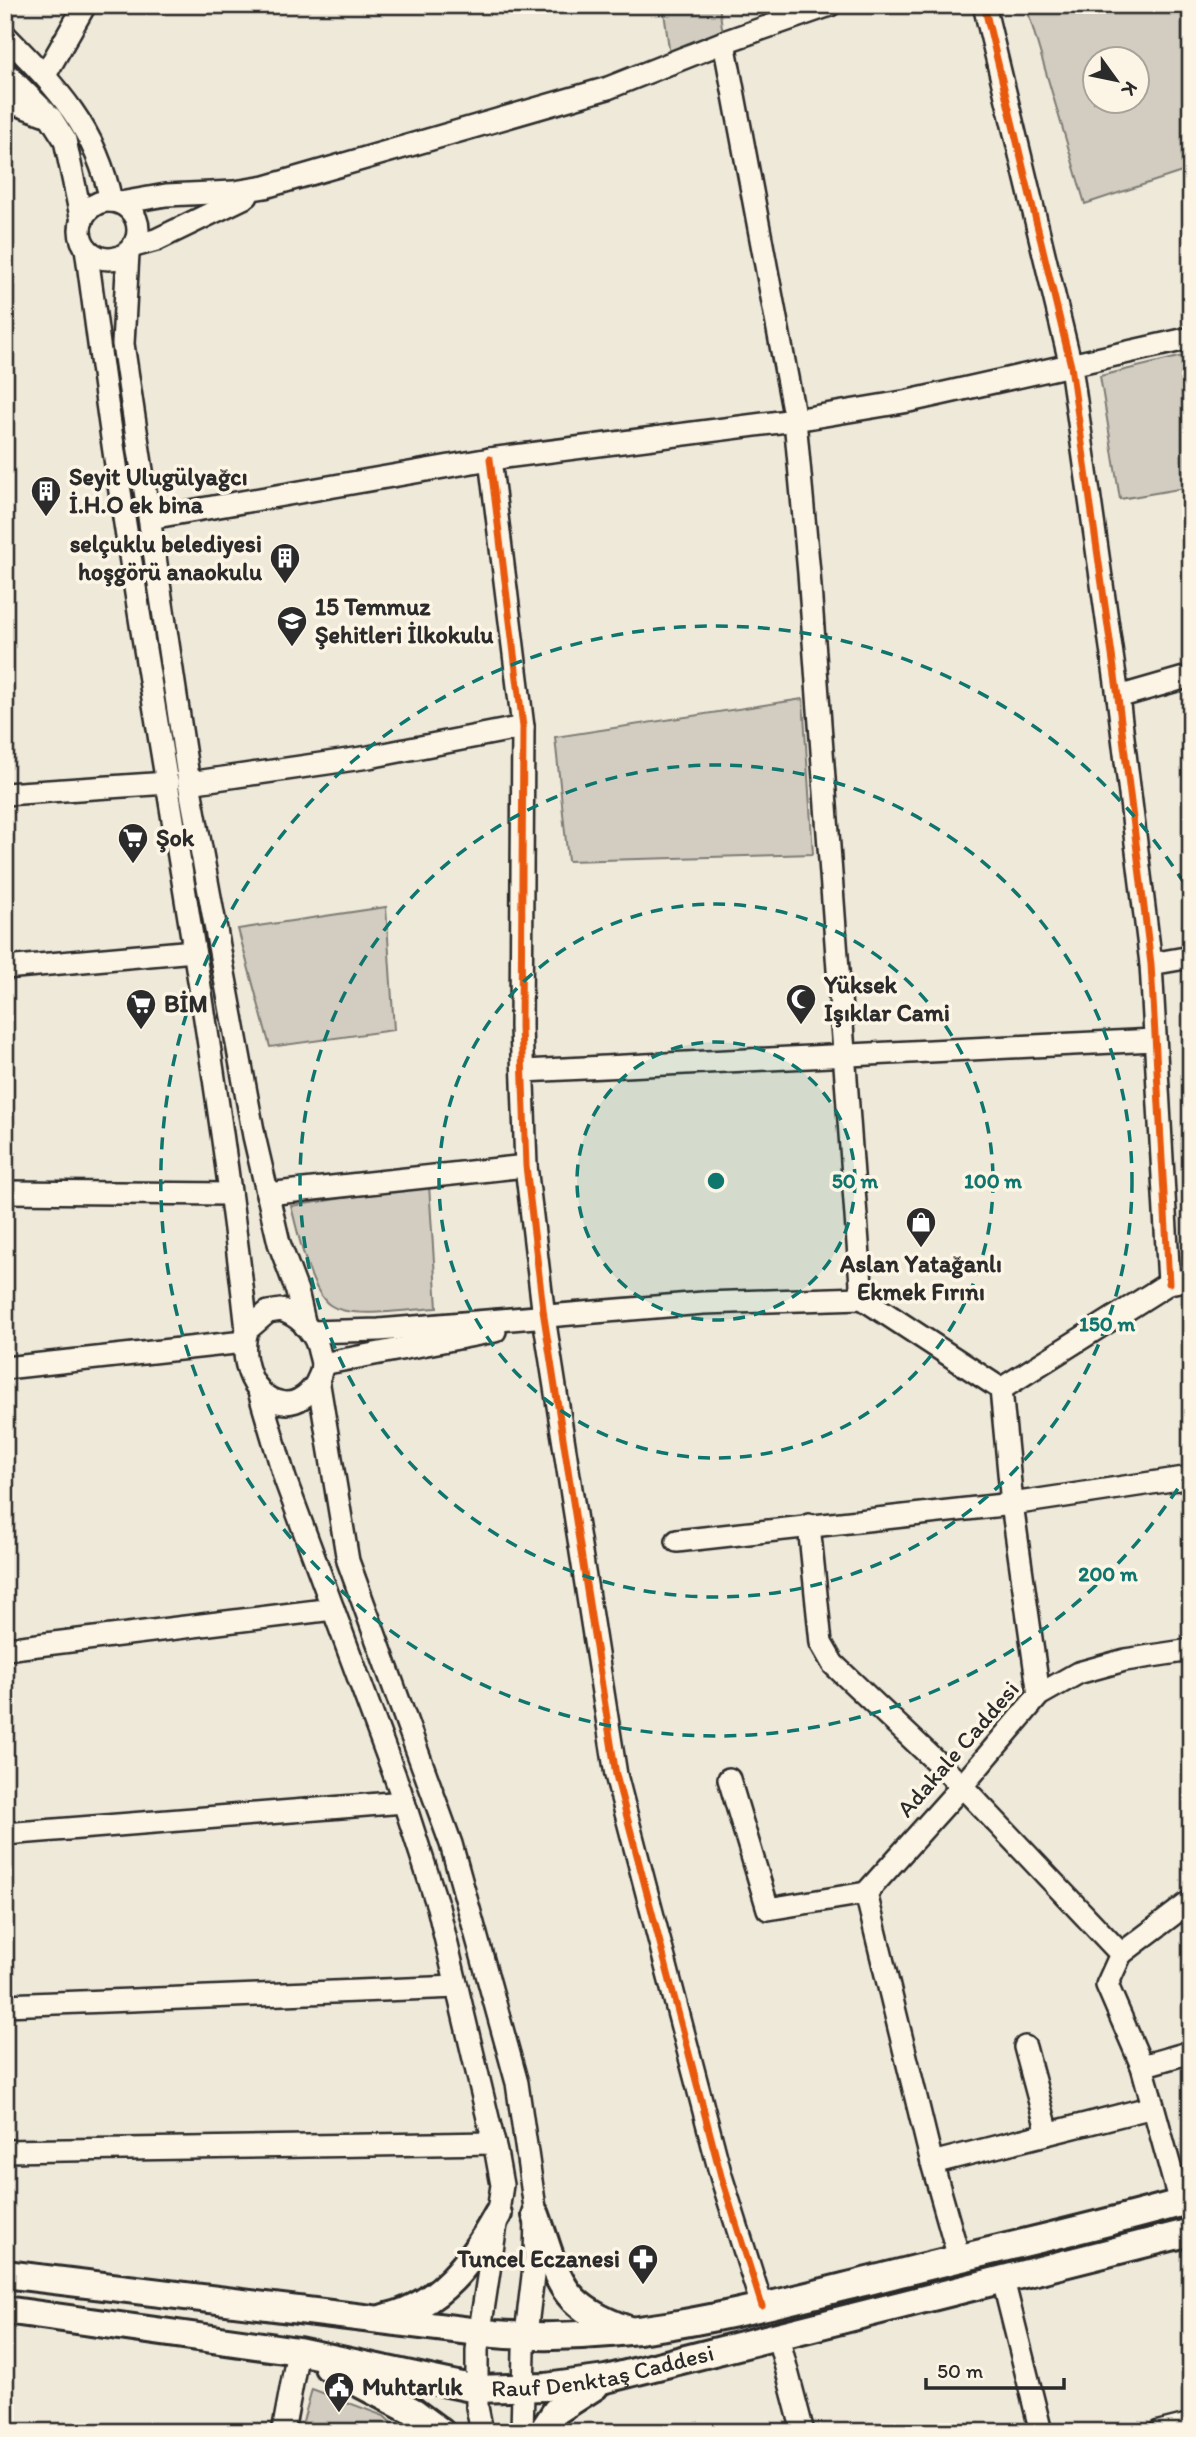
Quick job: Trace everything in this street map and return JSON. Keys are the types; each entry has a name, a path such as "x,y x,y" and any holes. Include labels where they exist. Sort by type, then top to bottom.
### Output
{"main road":[{"name":"Rauf Denktaş Caddesi","path":"5,2274 374,2320 526,2336 562,2336 681,2325 1185,2202"},
{"path":"374,2320 406,2311 444,2288 467,2264 498,2214"},
{"path":"536,2215 555,2270 570,2298 594,2316 631,2331"},
{"name":"Rauf Denktaş Caddesi","path":"5,2310 298,2351 476,2389 523,2388 606,2379 1191,2232"},
{"path":"298,2351 414,2412 441,2432"},
{"path":"542,2432 556,2411 606,2379"}],"street":[{"path":"45,75 85,5"},
{"path":"307,1329 297,1291 279,1243 267,1194 178,783 116,466 86,248 80,230 82,221 93,206 166,195 234,192 265,187 608,88 724,42 830,5"},
{"path":"984,5 1071,366 1118,697 1151,964 1169,1283"},
{"path":"5,35 45,75 75,113 91,140 115,202 130,209 139,226 131,250 123,344 150,518 194,951 230,1194 247,1366 258,1388 285,1479 404,1802 438,1907 494,2143 502,2185 479,2331 476,2389 482,2432"},
{"path":"724,42 795,420 810,573 862,1298"},
{"path":"5,72 51,118 65,140 82,221"},
{"path":"5,104 27,107 51,118"},
{"path":"86,248 92,254 110,260 265,187"},
{"path":"150,518 490,459 795,420 909,401 1191,338"},
{"path":"490,459 523,727 521,1027 526,1167 544,1317 616,1775 721,2176 762,2306"},
{"path":"1118,697 1191,676"},
{"path":"5,794 178,783 369,757 523,727"},
{"path":"5,968 194,951"},
{"path":"1151,964 1191,957"},
{"path":"524,1071 1154,1040"},
{"path":"267,1194 526,1167"},
{"path":"5,1192 230,1194"},
{"path":"1001,1389 1169,1283 1191,1279"},
{"path":"307,1329 379,1330 703,1303 862,1298 1001,1389"},
{"path":"5,1368 245,1336 268,1312 281,1310 293,1314 317,1343 348,1562 451,1844 517,2083 536,2215 535,2259 526,2336 522,2432"},
{"path":"258,1388 279,1402 294,1403 306,1395 320,1372 544,1317"},
{"path":"1001,1389 1012,1504 1039,1695"},
{"path":"677,1541 1012,1504 1191,1477"},
{"path":"808,1525 821,1643 833,1664 962,1786 1121,1954"},
{"path":"5,1649 333,1609"},
{"name":"Adakale Caddesi","path":"866,1893 1039,1695 1079,1673 1125,1660 1191,1650"},
{"path":"729,1779 768,1909 866,1893 932,2163 959,2258"},
{"path":"5,1834 404,1802"},
{"path":"1185,2202 1142,2066 1107,1984 1121,1954 1191,1901"},
{"path":"5,2005 457,1987"},
{"path":"1025,2047 1048,2133"},
{"path":"1142,2066 1191,2052"},
{"path":"932,2163 1153,2107"},
{"path":"5,2151 494,2143"},
{"path":"1003,2280 1041,2432"},
{"path":"778,2337 803,2432"},
{"path":"283,2432 298,2351"},
{"path":"1159,2432 1191,2424"}],"shaded area":[{"path":"663,5 719,5 724,42 671,63"},
{"path":"1026,5 1191,5 1191,169 1085,204"},
{"path":"1191,354 1191,487 1120,499 1100,376"},
{"path":"803,699 813,854 568,861 555,737"},
{"path":"386,907 394,1030 270,1047 238,929"},
{"path":"429,1185 437,1308 367,1313 352,1312 330,1305 310,1274 291,1206"},
{"path":"312,2389 384,2416 401,2432 300,2432"}],"cycle path":[{"path":"984,5 1071,366 1118,697 1151,964 1169,1283"},
{"path":"490,459 523,727 521,1027 526,1166 544,1317 616,1775 721,2176 762,2306"}],"place":[{"name":"Seyit Ulugülyağcı İ.H.O ek bina","path":"46,518"},
{"name":"selçuklu belediyesi hoşgörü anaokulu","path":"285,585"},
{"name":"15 Temmuz Şehitleri İlkokulu","path":"292,648"},
{"name":"Şok","path":"133,865"},
{"name":"Yüksek Işıklar Cami","path":"801,1026"},
{"name":"BİM","path":"141,1031"},
{"name":"Aslan Yatağanlı Ekmek Fırını","path":"921,1249"},
{"name":"Tuncel Eczanesi","path":"643,2286"},
{"name":"Muhtarlık","path":"339,2414"}]}
